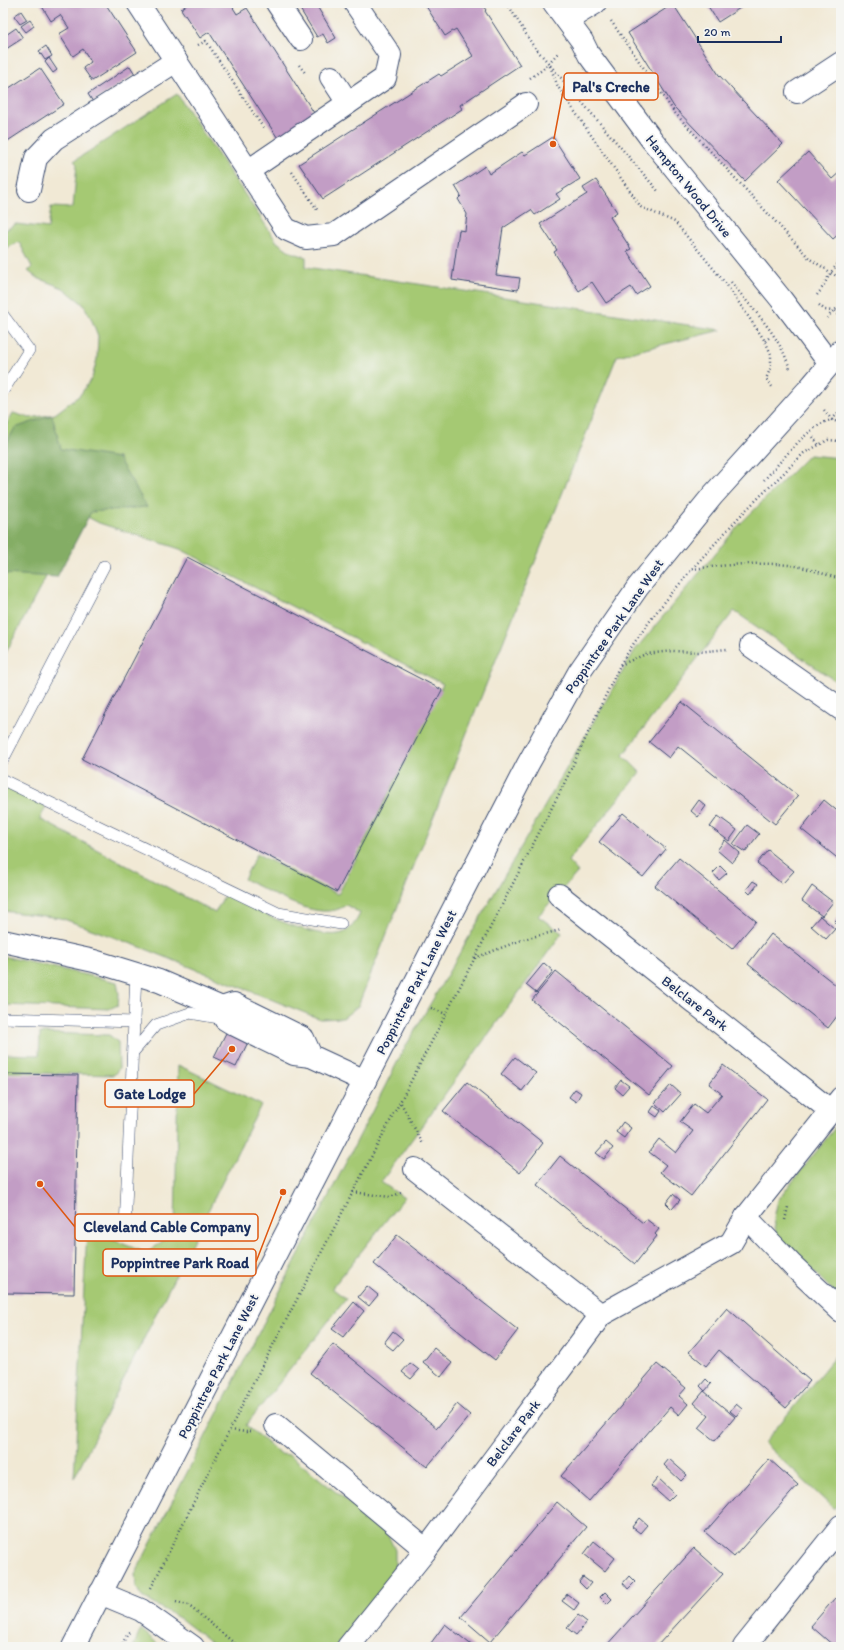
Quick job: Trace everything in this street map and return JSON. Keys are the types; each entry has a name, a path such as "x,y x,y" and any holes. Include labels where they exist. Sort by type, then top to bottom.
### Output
{"street":[{"path":"138,3 286,229 306,238 334,235 526,104"},
{"path":"277,3 301,39"},
{"path":"248,171 385,78 390,55 355,3"},
{"path":"566,19 601,10"},
{"name":"Hampton Wood Drive","path":"566,19 589,55 652,140 781,300 837,364"},
{"path":"30,190 36,158 54,139 176,61"},
{"path":"797,92 841,63"},
{"path":"331,77 348,103"},
{"name":"Poppintree Park Lane West","path":"73,1647 528,764 579,672 638,587 708,501 837,364"},
{"path":"751,646 841,709"},
{"name":"Belclare Park","path":"348,1647 426,1550 601,1316 731,1243 746,1217 836,1105 592,922 559,895"},
{"path":"3,941 94,961 159,981 224,1013 234,1004 303,1038 311,1056 365,1081"},
{"path":"423,1175 601,1316"},
{"path":"746,1217 792,1266 841,1311"},
{"path":"276,1425 426,1550"},
{"path":"744,1647 841,1526"},
{"path":"100,1593 141,1610 193,1647"}],"lane":[{"path":"3,315 29,350 3,391"},
{"path":"3,760 104,566"},
{"path":"3,780 278,913 341,924"},
{"path":"125,1229 134,1051 136,974"},
{"path":"134,1051 156,1025 190,1013 224,1013"},
{"path":"3,1018 135,1022"}],"path":[{"path":"507,3 532,44 663,197"},
{"path":"601,10 675,114 810,259 841,279"},
{"path":"526,104 518,87 542,70 549,63 566,19"},
{"path":"194,40 198,46 206,41 334,235"},
{"path":"549,63 562,92 641,207 675,222 726,284 765,341 771,354 771,367 766,380 773,388"},
{"path":"817,294 821,290 831,272 841,260"},
{"path":"730,280 775,338 791,373"},
{"path":"825,321 833,311 841,306"},
{"path":"835,311 841,319"},
{"path":"765,341 770,337"},
{"path":"832,420 841,409"},
{"path":"825,411 832,420"},
{"path":"789,454 809,432 824,421 832,420 841,423"},
{"path":"813,437 819,445"},
{"path":"149,1593 242,1405 564,784 620,664 634,642 658,610 692,569 739,517 804,452 828,440 841,442"},
{"path":"692,569 725,565 760,564 796,566 841,579"},
{"path":"620,664 646,654 666,652 698,652 751,646"},
{"path":"475,958 524,939 592,922"},
{"path":"352,1192 390,1197 423,1175 427,1153 400,1102"},
{"path":"785,1224 788,1205"}],"green space":[{"path":"177,94 277,242 291,252 306,257 306,267 721,330 617,356 358,1006 343,1018 320,1019 143,948 61,918 3,911 3,785 46,806 40,819 215,913 225,894 232,899 256,910 305,930 334,934 345,932 358,918 360,913 346,905 335,910 323,911 309,909 280,898 244,879 257,854 337,894 339,893 443,684 180,549 99,523 80,513 3,658 3,430 13,413 30,418 55,414 80,395 92,378 97,359 98,336 91,318 83,304 63,288 37,278 28,271 32,267 19,242 3,250 4,231 16,224 48,228 51,207 73,208 77,164 74,161"},
{"path":"52,415 61,449 118,458 147,507 91,512 57,577 3,574 3,449 15,428"},
{"path":"809,455 841,458 841,685 734,611 623,755 640,772 568,861 578,872 538,916 562,933 381,1182 404,1198 332,1288 346,1299 246,1425 280,1454 290,1455 387,1533 395,1550 395,1565 390,1584 335,1647 217,1647 181,1619 142,1597 136,1587 135,1574 403,1051 635,650 738,526"},
{"path":"3,956 117,982 119,994 118,1005 109,1009 3,1005"},
{"path":"40,1033 109,1035 118,1042 119,1068 114,1075 3,1072 3,1054 39,1055"},
{"path":"178,1065 261,1105 74,1478 87,1230 147,1253 175,1231"},
{"path":"841,1120 841,1299 776,1234 774,1218 778,1200"},
{"path":"841,1349 841,1503 834,1509 764,1443"},
{"path":"141,1629 161,1647 133,1647"}],"building":[{"path":"40,3 105,3 137,52 92,81 83,68 91,62 83,49 73,56 59,34 69,28 65,22 60,15 51,21"},
{"path":"187,3 230,3 237,14 247,8 316,116 279,140 209,32 200,38 181,9 188,4"},
{"path":"310,3 315,3 336,38 328,43 323,34 317,37 300,9"},
{"path":"424,3 481,3 520,65 460,105 462,109 323,199 299,164 439,74 441,76 473,56 456,29 445,36"},
{"path":"706,3 748,3 718,22"},
{"path":"673,4 719,75 783,144 745,181 674,107 628,33"},
{"path":"21,11 27,20 20,24 14,16"},
{"path":"30,20 34,26 26,32 21,26"},
{"path":"16,28 23,38 6,49 3,44 3,37"},
{"path":"46,46 52,56 45,60 39,51"},
{"path":"49,58 57,70 53,73 45,62"},
{"path":"130,66 135,74 93,102 88,94"},
{"path":"40,68 64,104 3,144 3,92"},
{"path":"553,137 580,179 556,194 560,199 535,215 531,210 503,228 496,275 520,278 518,290 452,280 459,230 465,231 467,214 458,199 461,196 455,186 485,166 489,174 522,152 525,155"},
{"path":"808,152 832,179 841,171 841,232 833,239 778,180"},
{"path":"596,180 617,212 610,217 631,249 627,251 650,286 636,295 631,287 606,303 592,282 579,291 554,252 557,250 540,224 587,194 583,188"},
{"path":"187,557 442,690 337,892 82,759"},
{"path":"682,702 798,796 775,824 678,746 669,758 649,742"},
{"path":"699,800 706,806 698,817 691,811"},
{"path":"824,800 841,814 841,861 801,829"},
{"path":"623,813 666,849 643,877 599,842"},
{"path":"718,816 737,830 729,841 710,827"},
{"path":"747,825 759,834 745,852 733,844"},
{"path":"725,840 740,853 732,863 717,850"},
{"path":"768,850 794,871 782,884 757,863"},
{"path":"679,858 756,921 732,949 655,886"},
{"path":"720,866 727,873 719,880 713,873"},
{"path":"753,881 758,884 750,894 746,890"},
{"path":"812,886 833,902 822,916 802,901"},
{"path":"820,916 835,929 826,939 811,926"},
{"path":"839,917 841,918 841,928 834,922"},
{"path":"771,934 841,989 841,1011 828,1028 748,964"},
{"path":"544,963 553,971 536,993 526,985"},
{"path":"556,971 673,1066 649,1095 532,1000"},
{"path":"227,1031 249,1040 236,1067 214,1057"},
{"path":"515,1057 536,1073 522,1091 501,1074"},
{"path":"723,1065 767,1099 691,1196 660,1172 666,1165 649,1152 659,1139 676,1153 693,1131 680,1122 694,1104 706,1113 722,1094 709,1084"},
{"path":"3,1074 78,1075 74,1294 3,1293"},
{"path":"621,1080 629,1086 622,1094 615,1088"},
{"path":"467,1082 543,1143 520,1173 443,1111"},
{"path":"671,1085 681,1094 665,1112 655,1103"},
{"path":"575,1089 581,1093 576,1102 569,1097"},
{"path":"654,1106 661,1111 657,1117 650,1112"},
{"path":"623,1122 631,1128 624,1138 616,1132"},
{"path":"606,1142 613,1148 604,1159 596,1153"},
{"path":"560,1156 643,1223 646,1219 659,1229 655,1234 657,1236 635,1264 537,1185"},
{"path":"673,1194 680,1200 672,1209 666,1203"},
{"path":"397,1235 518,1330 495,1360 374,1264"},
{"path":"367,1286 378,1295 369,1306 358,1297"},
{"path":"354,1302 364,1311 343,1337 332,1329"},
{"path":"727,1308 810,1381 786,1408 719,1350 706,1366 689,1352"},
{"path":"393,1331 403,1339 393,1350 384,1343"},
{"path":"333,1344 437,1428 457,1404 470,1415 427,1467 310,1373"},
{"path":"434,1348 452,1363 441,1377 423,1362"},
{"path":"410,1363 419,1370 411,1379 402,1372"},
{"path":"657,1364 686,1388 679,1396 688,1404 679,1415 670,1407 589,1501 561,1476"},
{"path":"706,1379 711,1384 705,1391 700,1386"},
{"path":"704,1391 735,1417 715,1441 699,1428 709,1416 694,1403"},
{"path":"736,1404 742,1409 736,1416 730,1411"},
{"path":"669,1459 687,1475 681,1481 664,1465"},
{"path":"769,1459 798,1485 734,1557 705,1532"},
{"path":"658,1478 675,1494 668,1501 651,1486"},
{"path":"557,1502 586,1527 490,1642 461,1617"},
{"path":"639,1518 647,1525 640,1533 632,1527"},
{"path":"594,1541 615,1558 605,1571 584,1554"},
{"path":"694,1548 723,1574 656,1647 605,1647"},
{"path":"629,1576 635,1582 628,1589 623,1583"},
{"path":"583,1577 591,1583 586,1589 579,1582"},
{"path":"605,1592 612,1599 607,1604 600,1597"},
{"path":"567,1594 579,1603 574,1610 562,1601"},
{"path":"835,1598 841,1603 841,1647 835,1647 811,1626"},
{"path":"578,1615 587,1622 576,1635 567,1628"},
{"path":"445,1624 474,1647 428,1647"}],"place":[{"name":"Pal's Creche","path":"553,144"},
{"name":"Gate Lodge","path":"232,1049"},
{"name":"Cleveland Cable Company","path":"40,1184"},
{"name":"Poppintree Park Road","path":"283,1192"}]}
